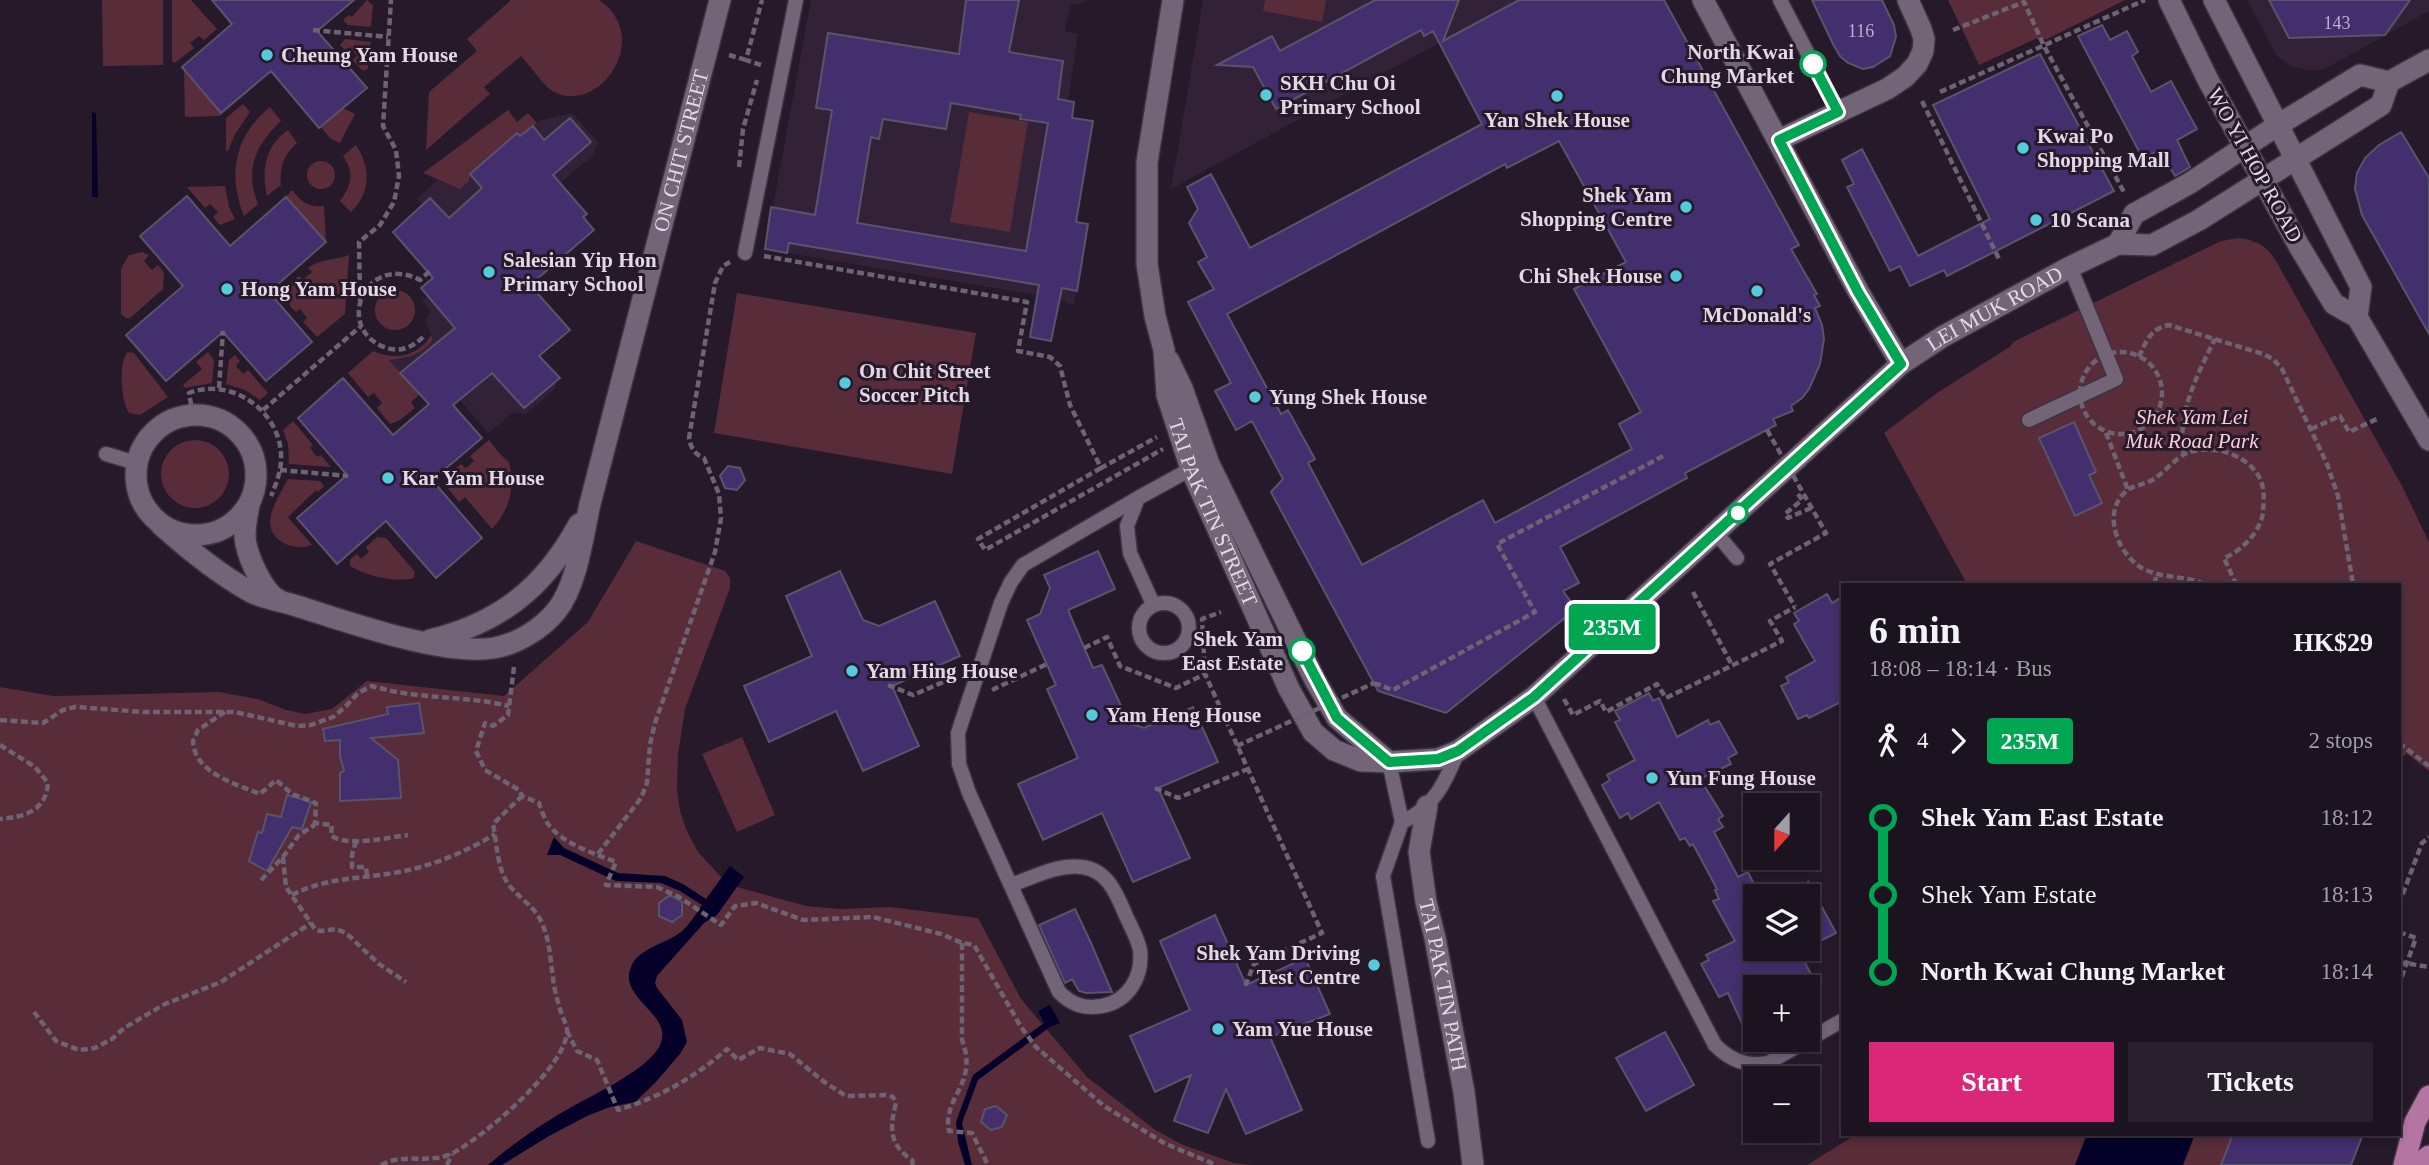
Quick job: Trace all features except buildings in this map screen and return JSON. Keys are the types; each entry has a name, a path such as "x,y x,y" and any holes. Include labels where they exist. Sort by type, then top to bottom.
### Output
{"main road":[{"path":"2404,1165 2415,1122 2429,1096"},
{"path":"2418,1165 2429,1156"}],"street":[{"name":"ON CHIT STREET","path":"162,525 191,552 254,593 422,642 472,649 495,648 513,642 541,626 558,610 574,571 720,0"},
{"name":"TAI PAK TIN STREET","path":"1173,0 1147,162 1147,264 1155,316 1164,350 1182,388 1209,464 1315,680 1337,718 1389,762"},
{"path":"1703,0 1858,292 1901,364"},
{"path":"1779,140 1887,89 1905,77 1917,64 1923,51 1924,40 1908,0"},
{"name":"WO YI HOP ROAD","path":"2169,0 2244,148 2334,304 2357,317 2429,440"},
{"name":"WO YI HOP ROAD","path":"2214,0 2361,287 2357,317"},
{"path":"2118,244 2134,214 2190,183 2360,75 2389,82 2429,60"},
{"name":"LEI MUK ROAD","path":"1389,762 1438,759 1458,751 1534,697 1901,364 1942,337 2070,267 2118,244 2152,245 2199,220 2381,105 2389,82"},
{"name":"TAI PAK TIN STREET","path":"1164,350 1167,395 1191,469 1289,689 1313,732 1334,750 1362,761 1389,762"},
{"path":"249,505 236,520 219,531 200,536 180,534 162,525 147,512 138,494 134,474 138,454 148,436 163,423 182,415 202,414 221,420 238,431 250,447 256,466 256,486 245,524 246,543 252,563 274,598 282,601"},
{"name":"ON CHIT STREET","path":"422,642 453,635 478,625 511,605 552,566 567,546 590,504"},
{"name":"TAI PAK TIN PATH","path":"1427,806 1419,852 1426,902 1436,938 1464,1092 1473,1165"}],"lane":[{"path":"745,253 796,0"},
{"path":"1780,0 1838,112"},
{"path":"2029,420 2116,379 2070,267"},
{"path":"106,454 136,463"},
{"path":"1010,885 1063,866 1085,867 1099,872 1114,888 1140,948 1140,967 1136,983 1124,996 1111,1004 1082,1007 1070,1003 1059,992 1010,885 969,793 959,764 958,733 1001,603 1023,565 1191,469"},
{"path":"1138,498 1127,526 1130,553 1153,604"},
{"path":"1716,533 1737,558"},
{"path":"1534,697 1715,1045 1726,1055 1741,1062 1756,1065 1768,1063 1841,1021"},
{"name":"TAI PAK TIN PATH","path":"1402,822 1427,806 1444,784 1458,751"},
{"path":"1389,762 1402,822 1383,876 1428,1141"}],"path":[{"path":"391,0 383,126 396,150 399,176 394,202 380,225 359,242 359,314 361,326 368,336 389,349 402,350 415,346 423,337"},
{"path":"746,60 762,0"},
{"path":"1940,92 2145,0"},
{"path":"1954,30 2024,2 2044,46 2125,195"},
{"path":"313,30 388,37"},
{"path":"728,55 761,64 743,129 739,177"},
{"path":"1922,101 1999,259"},
{"path":"598,855 641,798 647,783 650,744 655,723 715,552 721,517 719,494 704,457 697,455 689,438 715,283 723,266 745,253 1027,302 1018,351 1050,357 1060,366 1070,405 1101,468"},
{"path":"360,301 373,281 384,275 409,275 420,281 431,270"},
{"path":"2139,357 2149,335 2158,327 2169,325 2273,359 2282,369 2311,429 2338,496 2353,583"},
{"path":"263,410 361,326"},
{"path":"219,388 223,331"},
{"path":"2184,454 2182,442 2191,388 2215,339"},
{"path":"193,415 189,393 202,388 219,388 244,396 263,410 275,430 281,452 281,470 271,496"},
{"path":"2311,429 2340,416 2349,432 2379,418"},
{"path":"1562,696 1573,715 1600,701 1606,712 1657,684 1666,698 1782,642 1770,621 1795,607 1770,564 1826,533 1767,430"},
{"path":"2106,432 2128,490"},
{"path":"1153,439 978,538 985,550 1166,447"},
{"path":"2201,583 2181,576 2156,574 2137,565 2124,553 2116,538 2113,524 2115,509 2128,490 2152,480 2184,454 2202,449 2223,451 2242,460 2258,475 2264,491 2263,516 2255,533 2241,548 2224,558 2236,583"},
{"path":"1237,746 1374,683 1393,690 1535,612 1497,544 1665,455"},
{"path":"281,470 348,476"},
{"path":"1798,494 1802,500 1785,514 1788,519 1811,508"},
{"path":"2155,583 2156,574"},
{"path":"2169,576 2172,583"},
{"path":"1693,592 1732,665"},
{"path":"1221,612 1202,619 1205,674 1322,933 1254,964 1244,989"},
{"path":"1084,648 1107,637 1120,667 1176,688 1205,674"},
{"path":"513,642 514,667 508,715 493,726 485,723 476,751 485,770 519,790 522,796 539,803 547,823 558,833 569,841 616,862 606,885 657,887 679,897 721,925 735,906 756,903 803,920 873,917 941,933 962,943 974,945 1021,1027 1037,1047 1104,1106 1164,1143 1216,1165"},
{"path":"0,720 43,723 63,710 75,707 144,712 226,712 297,726 311,725 332,717 358,693 372,686 415,696 464,699 509,706"},
{"path":"226,712 198,730 193,745 198,758 216,774 260,794 276,780 292,794 316,803 313,826 299,835 261,880"},
{"path":"0,745 35,767 48,783 45,797 33,812 21,817 0,819"},
{"path":"2401,745 2429,766"},
{"path":"1155,788 1178,798 1248,769"},
{"path":"522,796 493,824 501,871 514,891 534,908 548,936 553,981 567,1030 578,1051 597,1060 618,1110 665,1092 706,1068 727,1049 738,1060 760,1048 785,1052 846,1096 893,1097 896,1102 891,1122 893,1138 902,1153 912,1160 913,1165"},
{"path":"315,822 332,825 331,835 337,840 356,841 408,835"},
{"path":"292,895 318,884 400,872 427,865 468,849 495,834"},
{"path":"2401,899 2422,843 2429,837"},
{"path":"356,841 352,867 366,867 367,876"},
{"path":"283,857 286,887 317,931 336,929 346,933 373,959 406,982"},
{"path":"34,1012 56,1041 79,1050 95,1048 165,1004 221,982 311,923"},
{"path":"2401,933 2416,938 2401,979"},
{"path":"962,943 962,1040 968,1055 967,1073 947,1119 949,1131 972,1133 988,1165"},
{"path":"2401,963 2429,967"},
{"path":"381,1165 395,1158 435,1160 453,1153 506,1114 535,1085 555,1062 567,1030"},
{"path":"447,1165 453,1153"}],"shaded area":[{"path":"811,0 1087,0 1078,5 1071,3 1065,31 1078,34 1068,101 1074,103 1072,117 1093,121 1076,221 1088,224 1074,304 1065,303 1065,300 765,249"},
{"name":"SKH Chu Oi Primary School","path":"1203,0 1518,0 1171,189"},
{"path":"2247,0 2429,0 2429,11 2325,69 2312,71 2292,67 2277,56"},
{"path":"92,112 96,113 98,197 92,197"},
{"name":"Salesian Yip Hon Primary School","path":"572,113 598,142 593,155 560,183 587,214 584,217 594,230 531,285 570,330 539,356 560,378 555,389 525,415 514,412 488,433 444,382 424,399 389,360 405,359 433,340 425,319 431,311 422,301 427,296 421,288 436,275 411,253 393,232 422,205 417,198 439,179 469,181 470,170 513,133 522,135 540,120"},
{"path":"554,837 564,848 618,873 665,876 706,899 730,866 744,877 717,915 704,923 657,976 657,988 682,1020 687,1042 655,1083 635,1102 610,1107 587,1116 502,1165 488,1165 536,1129 626,1077 651,1057 659,1047 662,1036 660,1026 632,988 629,978 631,967 647,950 682,931 702,905 661,883 616,881 560,855 547,855"},
{"path":"1050,1005 1060,1023 1050,1027 978,1080 962,1123 972,1165 965,1165 958,1142 956,1122 973,1075 1044,1023 1038,1011"},
{"path":"2086,1136 2194,1136 2183,1165 2075,1165"}],"green space":[{"path":"102,0 163,0 163,65 103,66"},
{"path":"172,0 191,0 217,29 204,40 199,36 190,43 194,48 175,63 172,61"},
{"path":"367,0 373,5 371,27 348,25 343,20 349,15 352,17"},
{"path":"511,0 599,0 614,15 621,33 621,51 614,68 603,82 588,92 572,96 550,89 521,56 484,87 490,94 426,150 429,92 477,51 467,39"},
{"path":"1265,0 1326,0 1322,22 1263,11"},
{"path":"1948,0 2125,0 2047,39 2035,39 1979,65"},
{"path":"345,39 371,42 368,69 363,71 352,60 357,56 350,47 345,50 340,45"},
{"path":"184,70 221,113 220,116 185,117"},
{"path":"243,104 250,112 226,151 226,118"},
{"path":"270,107 281,121 265,139 255,158 252,180 258,204 244,216 236,185 237,156 249,130"},
{"path":"343,108 355,114 340,143 331,139 321,127"},
{"path":"508,110 517,122 528,113 537,123 522,135 518,135 587,214 539,255 470,175 469,181 460,189 423,173"},
{"path":"969,112 1028,122 1010,232 950,222"},
{"path":"288,130 297,143 283,162 281,185 267,196 267,160 274,144"},
{"path":"356,145 364,162 367,180 358,205 351,212 340,201 350,179 349,168 343,156"},
{"path":"321,161 331,165 335,175 331,185 321,189 311,185 307,175 311,165"},
{"path":"225,186 229,207 235,219 220,225 213,217 218,212 210,204 205,208 187,187"},
{"path":"292,190 306,203 324,206 326,242 286,197"},
{"name":"Shek Yam Lei Muk Road Park","path":"2239,238 2251,241 2261,245 2276,261 2402,486 2429,542 2429,771 2407,754 2401,757 2401,583 1966,583 1884,433 1937,393 2011,346 2013,342 2221,241"},
{"path":"142,252 149,255 144,261 152,270 158,265 164,273 163,289 130,318 126,318 121,314 121,269 129,255"},
{"path":"349,255 345,314 317,337 303,322 307,318 300,309 296,312 290,306 289,284 299,276 303,280 312,272 308,268 312,265"},
{"path":"395,290 409,296 415,310 409,324 395,330 381,324 375,310 381,296"},
{"name":"On Chit Street Soccer Pitch","path":"737,293 976,333 952,474 714,433"},
{"path":"431,335 433,340 419,352 389,360 420,394 411,402 415,408 390,424 377,408 382,403 374,393 368,397 348,373 373,351 390,356 406,355 420,348"},
{"path":"128,352 134,353 168,397 140,415 129,413 124,400 122,372"},
{"path":"208,352 214,360 212,383 185,388 183,385 202,369 196,362"},
{"path":"235,355 240,361 236,366 243,374 248,370 268,393 260,400 245,390 226,384 229,360"},
{"path":"293,421 313,445 310,448 317,457 321,455 331,467 289,464 288,444 283,430"},
{"path":"195,440 208,443 219,450 226,461 229,474 226,487 219,498 208,505 195,508 182,505 171,498 164,487 161,474 164,461 171,450 182,443"},
{"path":"489,440 509,462 511,481 507,506 492,529 465,497 459,502 446,486 446,476 461,464 466,468 474,461 470,456"},
{"path":"288,479 320,481 324,486 318,492 316,490 288,517 312,545 289,545 282,542 272,531 272,510"},
{"path":"377,537 386,538 415,572 414,578 381,578 350,566 350,560 357,554 361,559 369,552 366,547"},
{"path":"636,541 725,571 730,578 730,588 685,709 678,754 677,790 686,829 698,852 722,878 737,887 806,906 840,909 890,907 978,918 1021,999 1087,1077 1154,1129 1181,1144 1234,1163 1251,1165 0,1165 0,687 53,696 219,692 258,699 305,714 332,709 367,681 504,696 588,622"},
{"path":"742,737 775,815 737,832 702,754"},
{"path":"2324,1136 2314,1165 1807,1165 1852,1137"}],"bus line":[{"name":"235M","path":"1302,651 1337,718 1389,762 1438,759 1458,751 1534,697 1901,364 1858,292 1779,140 1838,112 1813,64"}],"place":[{"name":"Cheung Yam House","path":"267,55"},
{"name":"North Kwai Chung Market","path":"1813,64"},
{"name":"SKH Chu Oi Primary School","path":"1266,95"},
{"name":"Yan Shek House","path":"1557,96"},
{"name":"Kwai Po Shopping Mall","path":"2023,148"},
{"name":"Shek Yam Shopping Centre","path":"1686,207"},
{"name":"10 Scana","path":"2036,220"},
{"name":"Salesian Yip Hon Primary School","path":"489,272"},
{"name":"Chi Shek House","path":"1676,276"},
{"name":"Hong Yam House","path":"227,289"},
{"name":"McDonald's","path":"1757,291"},
{"name":"On Chit Street Soccer Pitch","path":"845,383"},
{"name":"Yung Shek House","path":"1255,397"},
{"name":"Kar Yam House","path":"388,478"},
{"name":"Shek Yam East Estate","path":"1302,651"},
{"name":"Yam Hing House","path":"852,671"},
{"name":"Yam Heng House","path":"1092,715"},
{"name":"Yun Fung House","path":"1652,778"},
{"name":"Shek Yam Driving Test Centre","path":"1374,965"},
{"name":"Yam Yue House","path":"1218,1029"}]}
